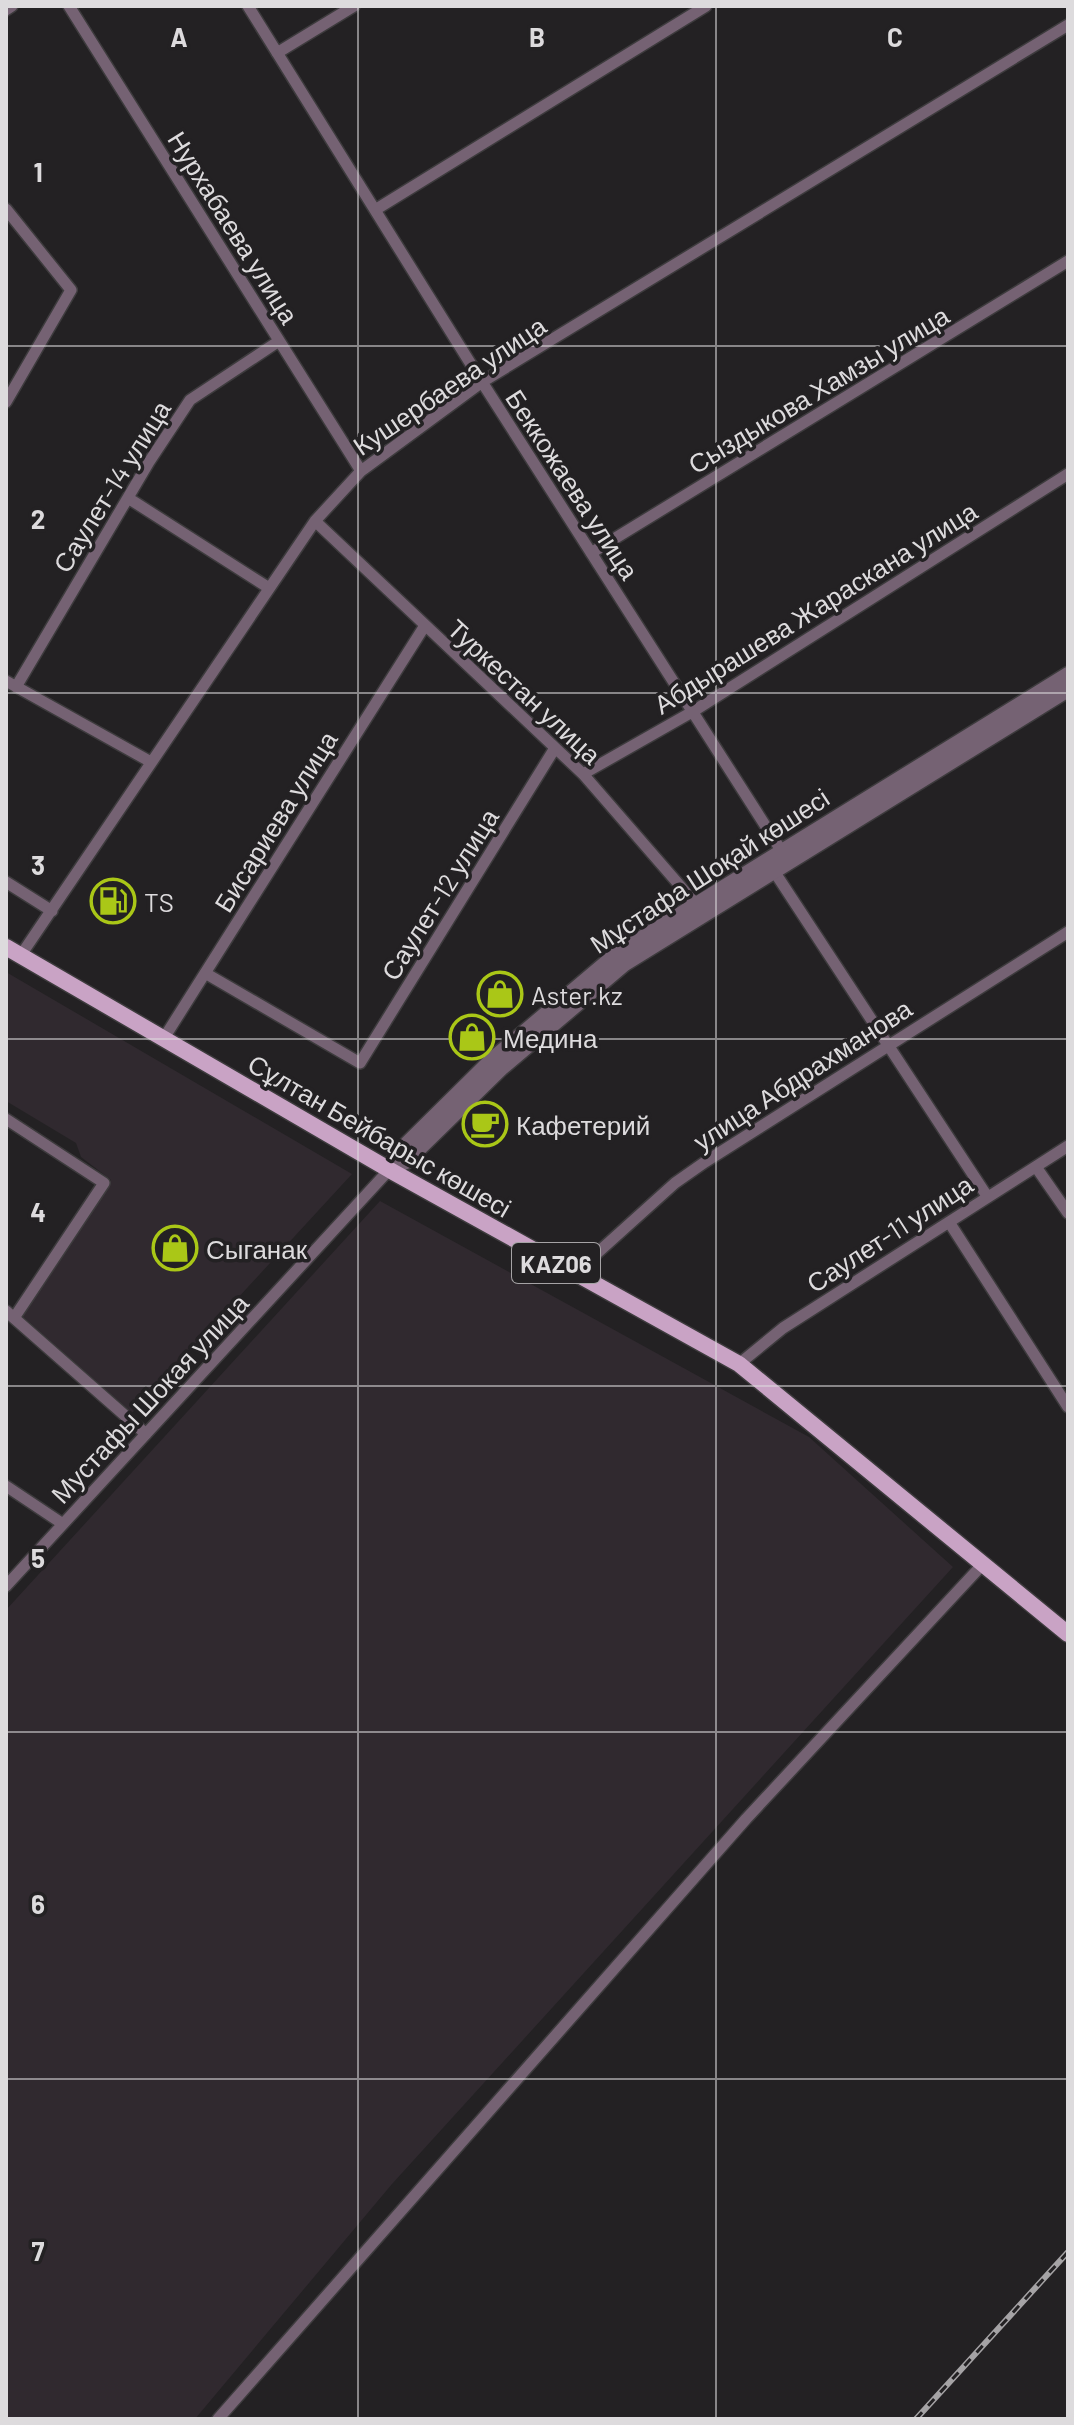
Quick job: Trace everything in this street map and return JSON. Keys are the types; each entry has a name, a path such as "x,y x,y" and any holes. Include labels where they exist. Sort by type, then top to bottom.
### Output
{"main road":[{"name":"Сұлтан Бейбарыс көшесі","path":"6,947 389,1170 739,1364 1068,1634"}],"street":[{"path":"6,10 12,6"},
{"name":"Нурхабаева улица","path":"69,6 361,471"},
{"name":"Беккожаева улица","path":"248,6 482,382 784,856"},
{"path":"277,53 354,6"},
{"path":"375,210 706,6"},
{"name":"Кушербаева улица","path":"21,955 315,521 361,471 482,382 1068,25"},
{"path":"6,209 71,290 6,402"},
{"name":"Сыздыкова Хамзы улица","path":"591,553 1068,261"},
{"name":"Саулет-14 улица","path":"11,684 190,400 279,341"},
{"name":"Абдырашева Жараскана улица","path":"583,774 692,712 1068,474"},
{"path":"128,498 269,588"},
{"name":"Туркестан улица","path":"315,521 583,774 695,903"},
{"name":"Бисариева улица","path":"164,1038 424,627"},
{"name":"Мұстафа Шоқай көшесі","path":"389,1170 406,1162 501,1069 625,964 770,865 1068,674"},
{"path":"11,684 151,762"},
{"name":"Мұстафа Шоқай көшесі","path":"784,856 1068,690"},
{"name":"Саулет-12 улица","path":"205,973 360,1063 555,748"},
{"path":"770,865 987,1196"},
{"name":"Мұстафа Шоқай көшесі","path":"389,1170 397,1153 492,1059 617,953 695,903 770,865"},
{"path":"6,882 52,911"},
{"name":"улица Абдрахманова","path":"575,1273 675,1183 1068,932"},
{"path":"6,1119 104,1183 10,1315 146,1434"},
{"name":"Саулет-11 улица","path":"739,1364 783,1328 1068,1146"},
{"path":"1036,1167 1068,1213"},
{"name":"Мустафы Шокая улица","path":"6,1586 389,1170"},
{"path":"949,1222 1068,1407"},
{"path":"6,1486 63,1524"},
{"path":"218,2419 746,1819 983,1564"}],"shaded area":[{"name":"Сыганак","path":"6,972 352,1174 132,1413 21,1315 111,1180 81,1157 76,1143 6,1101"},
{"path":"380,1201 809,1437 953,1567 392,2184 195,2419 6,2419 6,1610"}],"railway":[{"path":"916,2419 1068,2252"}],"place":[{"name":"TS","path":"113,901"},
{"name":"Aster.kz","path":"500,994"},
{"name":"Медина","path":"472,1037"},
{"name":"Кафетерий","path":"485,1124"},
{"name":"Сыганак","path":"175,1248"}]}
